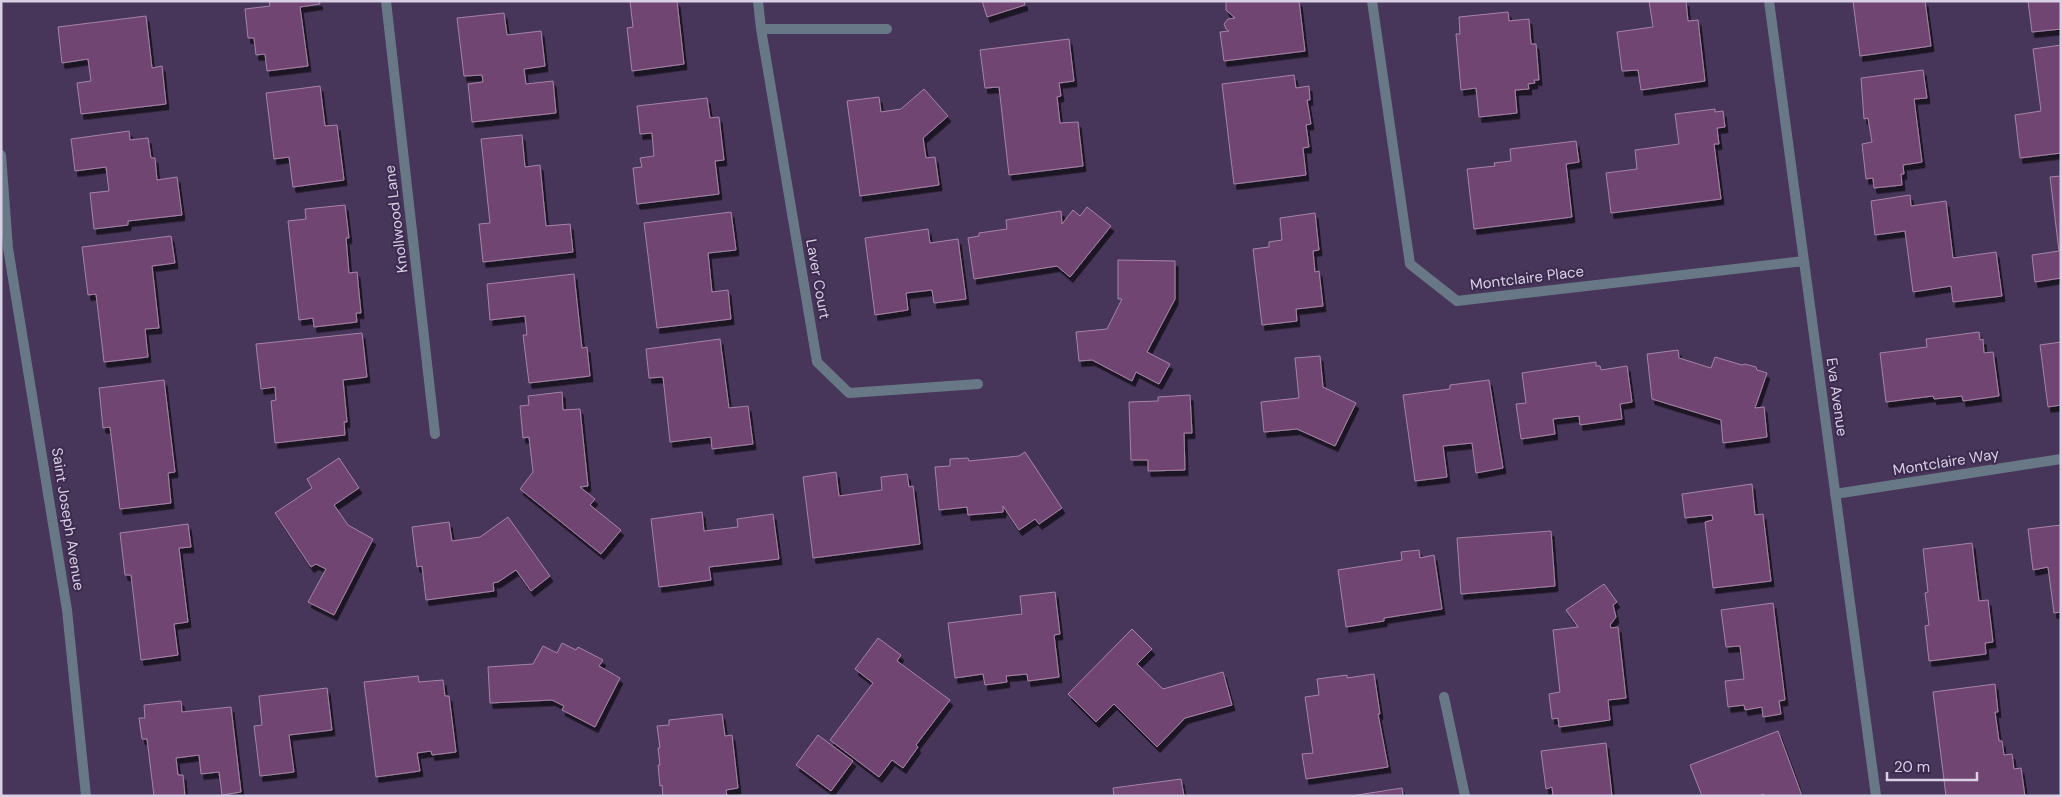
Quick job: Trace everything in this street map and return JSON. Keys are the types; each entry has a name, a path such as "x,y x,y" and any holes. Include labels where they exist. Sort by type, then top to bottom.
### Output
{"street":[{"name":"Knollwood Lane","path":"386,1 436,434"},
{"name":"Laver Court","path":"758,1 761,29 817,362 849,393 978,384"},
{"name":"Montclaire Place","path":"1372,1 1410,264 1457,301 1804,261"},
{"name":"Eva Avenue","path":"1769,1 1876,796"},
{"path":"761,29 887,29"},
{"name":"Saint Joseph Avenue","path":"1,155 8,248 67,610 86,796"},
{"name":"Saint Joseph Avenue","path":"1,228 8,248"},
{"name":"Montclaire Way","path":"1835,494 2061,459"},
{"path":"1444,697 1465,796"}],"building":[{"path":"269,1 319,1 320,4 300,7 308,66 267,71 265,54 256,55 254,38 248,38 245,9 270,6"},
{"path":"630,1 677,1 684,64 632,71 627,28 633,27"},
{"path":"982,1 1024,1 1025,5 987,17"},
{"path":"1226,1 1299,1 1305,51 1224,61 1220,32 1229,31 1224,24 1228,19 1235,18 1226,10"},
{"path":"1649,1 1686,1 1688,21 1698,20 1705,81 1641,90 1638,70 1622,71 1617,32 1653,27"},
{"path":"1853,1 1925,1 1931,46 1860,56"},
{"path":"2028,1 2061,1 2061,29 2032,32"},
{"path":"1508,12 1509,21 1529,19 1531,44 1536,44 1539,80 1534,80 1535,83 1528,84 1529,89 1515,90 1517,113 1479,117 1476,88 1461,90 1456,34 1460,34 1459,17"},
{"path":"504,13 507,35 541,31 545,66 524,69 526,84 553,81 556,113 472,122 468,84 483,82 482,75 464,76 457,18"},
{"path":"146,16 152,68 162,66 166,104 81,114 77,83 91,81 88,59 62,63 58,27"},
{"path":"1069,39 1074,81 1059,83 1061,96 1057,97 1060,123 1078,122 1083,166 1009,175 999,87 985,88 980,50"},
{"path":"2061,45 2061,153 2020,158 2015,115 2041,111 2033,49"},
{"path":"1923,70 1927,98 1914,99 1922,162 1903,165 1904,174 1901,174 1902,185 1874,188 1873,178 1866,179 1862,144 1872,142 1868,118 1864,119 1861,78"},
{"path":"1294,75 1296,88 1309,86 1310,100 1307,100 1311,124 1306,125 1309,147 1303,148 1306,175 1234,184 1222,84"},
{"path":"320,86 325,126 337,125 344,180 293,187 289,157 274,159 266,93"},
{"path":"924,89 948,116 923,138 926,158 935,157 939,185 860,196 847,101 879,97 881,112 901,109"},
{"path":"707,98 710,118 719,117 724,160 715,161 719,194 637,204 633,168 642,167 640,158 654,156 652,133 640,134 637,106"},
{"path":"1715,109 1715,112 1723,111 1725,127 1717,128 1719,144 1714,144 1721,199 1611,213 1606,173 1637,169 1635,150 1679,144 1675,114"},
{"path":"129,131 130,140 148,138 151,158 155,158 157,180 177,177 182,215 128,221 128,225 94,229 90,193 109,191 106,167 75,171 71,139"},
{"path":"522,135 525,167 540,165 546,226 570,224 573,252 483,262 479,224 490,223 481,139"},
{"path":"1576,141 1579,162 1566,164 1572,217 1474,229 1467,169 1495,166 1494,163 1511,161 1510,149"},
{"path":"2061,176 2061,278 2035,282 2032,255 2059,251 2050,177"},
{"path":"1910,195 1911,206 1946,201 1953,258 1996,252 2002,296 1953,302 1951,286 1913,292 1905,231 1875,235 1871,201"},
{"path":"345,205 349,238 346,238 349,273 357,272 361,313 356,313 357,322 314,327 313,318 299,320 288,221 306,219 305,209"},
{"path":"1087,207 1111,226 1070,277 1057,266 974,279 968,238 979,236 979,233 1007,229 1006,220 1061,211 1062,224 1073,210 1080,216"},
{"path":"731,212 736,250 708,253 712,292 728,290 731,319 657,328 644,223"},
{"path":"1315,213 1319,250 1313,251 1315,272 1319,271 1323,306 1296,309 1297,321 1262,325 1253,249 1269,247 1269,242 1282,240 1280,218"},
{"path":"928,229 930,243 958,239 966,299 934,303 932,290 906,293 908,310 875,315 865,238"},
{"path":"171,236 175,263 152,266 159,328 145,329 148,357 104,362 96,294 88,295 82,247"},
{"path":"1118,260 1175,261 1175,299 1147,352 1170,364 1159,384 1136,372 1132,381 1092,360 1079,361 1076,332 1107,329 1122,299 1118,299"},
{"path":"574,274 582,348 587,347 590,376 529,383 523,335 527,335 525,316 490,320 487,284"},
{"path":"1979,332 1980,340 1983,339 1984,353 1993,352 1999,396 1963,401 1962,396 1934,399 1933,396 1886,402 1880,353 1927,347 1926,339"},
{"path":"362,333 367,377 343,380 347,422 344,422 345,435 275,443 271,401 276,400 275,387 261,389 256,344"},
{"path":"720,339 729,408 748,406 753,444 712,449 711,437 670,442 663,377 649,378 646,349"},
{"path":"2061,342 2061,405 2048,407 2040,345"},
{"path":"1678,350 1679,358 1711,368 1715,357 1756,367 1757,370 1767,373 1755,408 1764,407 1767,437 1723,443 1721,420 1652,399 1647,354"},
{"path":"1320,356 1323,387 1356,403 1335,446 1297,429 1264,432 1261,402 1299,398 1295,358"},
{"path":"1596,362 1596,366 1600,366 1601,370 1627,366 1632,402 1620,404 1622,419 1580,425 1579,416 1553,419 1555,434 1521,439 1516,404 1526,403 1522,373"},
{"path":"164,380 175,472 168,473 171,503 120,509 110,427 103,428 99,388"},
{"path":"1489,380 1503,468 1476,473 1472,443 1443,446 1447,477 1415,481 1403,395 1450,389 1450,385"},
{"path":"562,392 563,410 580,409 588,486 580,487 595,499 590,505 621,530 601,554 520,489 533,472 529,437 523,438 520,406 529,405 528,396"},
{"path":"1190,395 1192,433 1184,433 1185,470 1148,471 1148,460 1131,460 1129,402 1158,401 1158,397"},
{"path":"1025,452 1062,508 1039,524 1035,519 1019,530 1003,506 1003,512 968,515 967,507 939,510 935,467 950,466 950,459 968,458 969,461 1019,456"},
{"path":"339,458 359,488 334,505 348,525 373,539 334,615 308,602 326,569 316,564 311,567 275,513 312,488 307,479"},
{"path":"836,472 839,496 882,490 881,477 907,474 909,487 913,486 920,544 813,558 803,477"},
{"path":"1752,484 1755,515 1763,514 1771,581 1713,588 1705,522 1713,520 1712,515 1685,518 1682,494"},
{"path":"702,512 704,531 738,527 737,519 773,514 779,559 709,567 711,580 659,587 651,519"},
{"path":"508,517 550,576 531,591 516,570 498,582 493,583 494,591 426,600 422,566 417,567 412,527 449,522 452,541 480,537"},
{"path":"188,524 191,547 179,548 188,622 174,624 178,655 141,660 131,575 125,575 120,533"},
{"path":"2061,525 2061,612 2054,613 2048,567 2033,570 2028,529"},
{"path":"1551,531 1555,586 1461,594 1457,538"},
{"path":"1972,543 1979,601 1988,600 1993,642 1985,643 1986,654 1929,661 1925,626 1929,625 1925,593 1928,592 1923,549"},
{"path":"1419,550 1420,558 1434,555 1442,609 1384,618 1384,621 1346,627 1338,570 1402,560 1401,552"},
{"path":"1604,584 1617,602 1613,605 1616,617 1610,625 1611,628 1618,627 1626,698 1608,700 1610,720 1559,727 1558,718 1552,719 1549,694 1560,692 1553,630 1578,627 1566,610"},
{"path":"1055,592 1060,634 1054,635 1059,677 1028,681 1027,674 1006,676 1007,682 985,685 983,674 955,678 948,623 1022,614 1020,596"},
{"path":"1773,603 1785,700 1779,701 1781,714 1763,717 1762,707 1745,710 1744,705 1728,707 1725,681 1744,679 1740,646 1726,647 1721,610"},
{"path":"1132,629 1152,649 1137,664 1163,689 1223,672 1232,705 1185,718 1157,747 1114,704 1096,722 1068,694"},
{"path":"878,638 901,655 897,661 950,700 916,745 918,747 903,768 892,760 879,777 830,740 873,683 855,669"},
{"path":"562,643 576,650 578,647 603,660 599,666 620,678 595,727 562,710 564,706 552,700 490,703 488,667 533,664 543,646 557,653"},
{"path":"1374,674 1380,714 1378,714 1388,767 1306,779 1302,754 1313,753 1305,697 1319,695 1317,679 1347,675 1347,678"},
{"path":"418,676 419,682 443,680 445,696 449,696 456,752 432,755 431,751 417,753 420,771 376,777 364,682"},
{"path":"1995,684 1998,712 1995,712 1999,741 2002,741 2004,755 2012,754 2014,769 2021,768 2025,796 1946,796 1933,692"},
{"path":"327,688 332,730 289,735 294,772 260,776 254,726 262,725 259,696"},
{"path":"181,701 182,712 231,707 241,792 222,795 219,772 201,774 199,755 176,758 178,775 183,775 185,796 154,796 147,739 142,739 139,718 145,718 144,705"},
{"path":"722,714 725,736 732,735 738,788 726,790 727,796 663,796 658,765 660,765 658,748 660,748 657,726 669,725 669,720"},
{"path":"1778,731 1802,796 1764,796 1764,794 1758,796 1702,796 1690,765"},
{"path":"818,735 853,761 831,791 796,765"},
{"path":"1606,743 1612,796 1553,796 1552,787 1546,789 1541,751"},
{"path":"1181,779 1184,796 1114,796 1113,788"},
{"path":"1402,788 1403,796 1351,796"}]}
